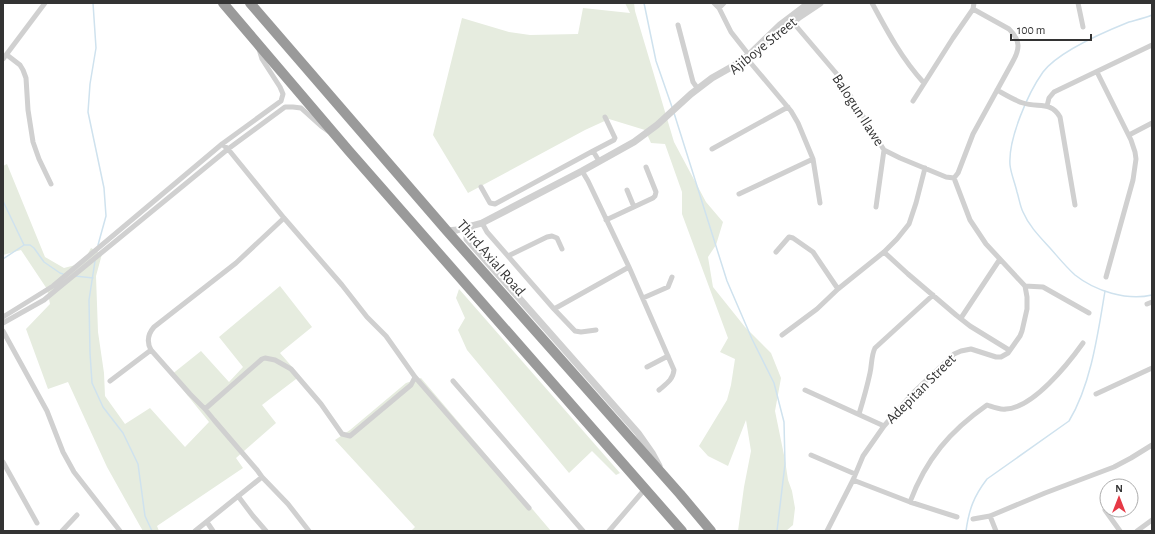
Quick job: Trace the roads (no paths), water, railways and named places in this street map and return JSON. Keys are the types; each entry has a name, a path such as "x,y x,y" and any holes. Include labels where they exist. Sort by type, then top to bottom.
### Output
{"highway":[{"path":"223,3 682,531"},
{"name":"Third Axial Road","path":"250,3 447,231 711,531"}],"street":[{"path":"3,59 45,3"},
{"path":"714,3 719,8 731,32 749,58 798,123 813,159 820,203"},
{"path":"719,8 724,3"},
{"name":"Ajiboye Street","path":"447,231 457,230 482,223 634,142 657,125 699,88 749,58 809,3"},
{"name":"Ajiboye Street","path":"791,20 820,3"},
{"path":"872,3 900,53 924,83"},
{"path":"1078,3 1083,27"},
{"path":"884,252 970,326 1009,350 1020,336 1027,309 1025,286 986,244 970,220 954,178 958,173 973,134 1017,54 1018,41 1014,34 1009,29 974,6 913,101"},
{"name":"Balogun Ilawe","path":"791,20 840,80 884,150 946,177 954,178"},
{"path":"678,25 693,82 699,88"},
{"path":"1048,106 1049,98 1054,92 1152,44"},
{"path":"3,323 44,300 54,288 222,144 281,101 283,94 276,80 262,59 258,45"},
{"path":"7,55 20,65 26,78 28,110 33,142 51,184"},
{"path":"1097,72 1129,135 1136,159 1133,180 1106,277"},
{"path":"997,90 1022,103 1048,106 1056,111 1060,117 1075,205"},
{"path":"3,317 54,288 105,251 228,149 285,107 301,108 321,126 339,138"},
{"path":"712,149 788,108"},
{"path":"481,187 490,203 495,204 614,140 615,138 605,117"},
{"path":"1129,135 1152,122"},
{"path":"222,144 228,149 284,218 342,285 367,317 386,336 415,377 529,508"},
{"path":"593,150 599,161"},
{"path":"876,207 884,150"},
{"path":"739,194 813,159"},
{"path":"606,220 655,196 656,192 646,167"},
{"path":"782,335 817,309 838,289 884,252 897,239 909,224 925,168"},
{"path":"582,171 629,267 674,370 674,375 659,390"},
{"path":"627,190 634,207"},
{"path":"284,218 236,263 154,327 150,332 148,339 151,350 205,409 262,477 288,504 309,531"},
{"path":"482,223 487,232 554,309 575,330 582,332 596,330"},
{"path":"472,226 467,234 467,239 638,434 652,453 665,477"},
{"path":"508,256 552,236 557,238 562,249"},
{"path":"776,252 789,237 793,238 813,252 838,289"},
{"path":"961,318 1000,259"},
{"path":"554,309 629,267"},
{"path":"643,298 668,287 672,277"},
{"path":"1025,286 1043,287 1089,313"},
{"path":"859,414 867,389 871,370 872,353 875,348 933,295"},
{"path":"3,331 47,411 63,452 74,472 120,531"},
{"path":"910,502 922,473 932,457 954,432 987,405 1000,409 1012,408 1038,393 1045,388 1083,343"},
{"name":"Adepitan Street","path":"828,531 863,456 884,426 914,392 954,354 971,349 991,356 1001,357 1009,350"},
{"path":"110,381 151,350"},
{"path":"647,367 668,356"},
{"path":"205,409 262,359 271,358 290,368 321,404 342,434 350,436 411,385 415,377"},
{"path":"1096,394 1152,368"},
{"path":"453,381 583,531"},
{"path":"805,390 884,426"},
{"path":"973,519 990,516 1114,467 1152,445"},
{"path":"811,455 855,474"},
{"path":"3,462 37,523"},
{"path":"195,531 262,477"},
{"path":"853,480 910,502 957,517"},
{"path":"609,531 645,489"},
{"path":"238,496 266,531"},
{"path":"62,531 77,515"},
{"path":"990,516 996,531"},
{"path":"1111,518 1120,531"},
{"path":"1137,531 1152,520"},
{"path":"207,522 213,531"}],"waterway":[{"path":"93,3 96,48 90,84 88,112 104,188 106,216 98,245"},
{"path":"644,3 656,61 672,107"},
{"path":"1152,15 1129,22 1095,37 1071,50 1050,64 1037,81 1025,104 1012,142 1010,154 1011,172 1025,217 1075,275 1092,286 1122,296 1142,297 1152,295"},
{"path":"674,113 727,281 752,339 774,383 784,422 785,464 777,531"},
{"path":"3,201 24,245"},
{"path":"3,259 24,245 30,245 44,262 63,274"},
{"path":"95,261 89,300 92,383 103,407 123,433 138,464 145,516 152,531"},
{"path":"75,276 93,278"},
{"path":"966,531 973,503 987,479 1069,421 1077,407 1093,358 1105,291"}]}
